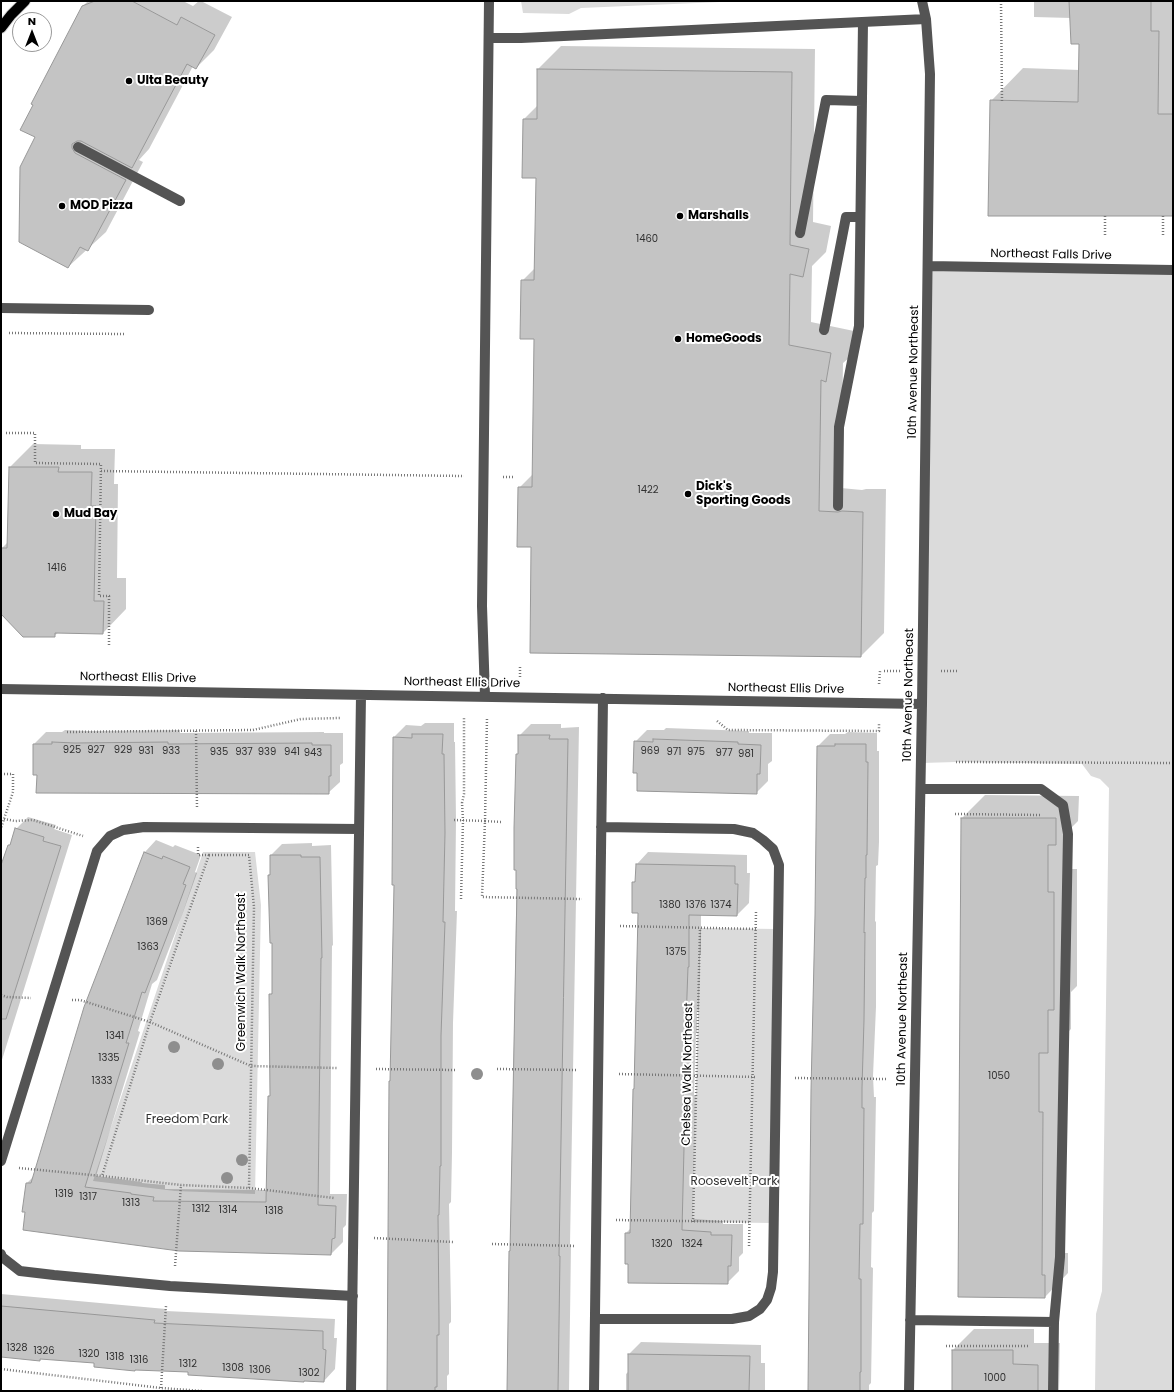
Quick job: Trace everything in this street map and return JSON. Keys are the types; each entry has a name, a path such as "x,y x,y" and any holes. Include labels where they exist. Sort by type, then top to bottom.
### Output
{"main road":[{"path":"1,28 25,1"}],"street":[{"path":"485,696 482,606 490,1"},
{"name":"10th Avenue Northeast","path":"909,1391 921,789 930,74 926,19 922,1"},
{"path":"489,38 521,38 926,19"},
{"path":"838,506 839,427 859,326 863,22"},
{"path":"800,233 826,100 862,101"},
{"path":"78,147 180,201"},
{"path":"824,330 846,217 860,217"},
{"name":"Northeast Falls Drive","path":"928,266 1173,270"},
{"path":"1,308 148,310"},
{"name":"Northeast Ellis Drive","path":"1,689 922,704"},
{"path":"351,1391 361,694"},
{"path":"594,1391 603,698"},
{"path":"921,789 1041,789 1063,805 1068,834 1060,1249 1054,1322 1053,1391"},
{"path":"1,1162 26,1076 52,999 97,851 110,836 123,830 144,827 359,829"},
{"path":"595,1319 732,1319 749,1316 760,1309 767,1300 771,1288 773,1272 779,865 773,849 753,833 734,829 601,827"},
{"path":"1,1254 2,1257 20,1271 170,1286 352,1296"},
{"path":"910,1320 1054,1322"}],"path":[{"path":"1001,1 1002,101"},
{"path":"1105,216 1105,235"},
{"path":"1163,216 1163,236"},
{"path":"9,333 124,334"},
{"path":"6,433 35,433 35,463 101,464 99,596 110,596 109,646"},
{"path":"101,471 514,477"},
{"path":"520,666 520,684"},
{"path":"457,717 464,717 463,820 460,899"},
{"path":"67,732 253,730 301,719 360,718"},
{"path":"480,718 493,718"},
{"path":"487,718 482,897 601,899"},
{"path":"709,721 717,721 728,730 879,731"},
{"path":"102,1176 150,1022 209,856 198,856 196,731"},
{"path":"956,762 1173,763"},
{"path":"1,774 12,774 13,792 1,828"},
{"path":"955,814 1065,815"},
{"path":"4,819 15,821 33,820 104,842"},
{"path":"454,820 501,822"},
{"name":"Greenwich Walk Northeast","path":"209,856 249,855 254,907 249,1188"},
{"path":"749,1246 756,912"},
{"path":"616,926 777,928"},
{"name":"Chelsea Walk Northeast","path":"694,1222 700,928"},
{"name":"Greenwich Walk Northeast","path":"1,995 7,997 80,1000 150,1022 251,1066 455,1070"},
{"path":"497,1069 587,1070 611,1074 886,1079"},
{"path":"16,1168 181,1185 249,1188 354,1200"},
{"path":"611,1220 773,1223"},
{"path":"354,1238 453,1242"},
{"path":"492,1244 596,1246"},
{"path":"946,1346 1029,1346"},
{"path":"1,1369 161,1388 203,1391"}],"green space":[{"path":"521,1 743,1 581,8 569,14 523,13"},
{"path":"928,266 1173,270 1173,1391 1095,1391 1096,1314 1102,1291 1109,788 1100,779 1091,776 1082,764 956,762 921,763"},
{"name":"Freedom Park","path":"203,852 255,852 261,905 255,1194 175,1191 93,1181"},
{"name":"Roosevelt Park","path":"700,928 777,929 773,1223 693,1222"}],"building":[{"path":"95,1 132,1 177,25 181,17 215,35 196,69 187,64 132,168 81,141 77,141 72,144 72,148 75,153 126,180 88,251 80,247 68,268 19,242 20,167 35,137 20,130 33,105 31,104 82,6"},
{"path":"1069,1 1151,1 1151,31 1159,31 1158,114 1173,114 1173,216 988,216 990,100 1078,102 1079,44 1071,44"},
{"path":"537,69 792,72 790,245 809,249 803,277 790,274 789,345 831,353 826,382 821,380 819,511 863,512 861,657 530,653 531,547 517,547 518,487 532,487 534,339 520,339 521,280 534,280 536,178 522,178 523,119 537,119"},
{"path":"9,467 59,467 58,472 92,472 91,506 96,506 94,601 104,601 103,634 55,633 55,637 23,637 1,614 1,548 7,548"},
{"path":"412,734 443,734 442,754 444,754 445,833 443,922 445,922 441,1036 441,1166 438,1215 439,1335 437,1335 437,1387 435,1387 435,1391 387,1391 389,1081 394,885 392,885 393,737 412,738"},
{"path":"518,735 550,735 549,739 568,739 558,1391 507,1391 517,889 516,870 514,870 514,828"},
{"path":"653,739 738,742 738,744 761,745 760,774 757,774 757,794 637,791 637,773 633,773 634,741 653,742"},
{"path":"52,742 168,742 168,744 312,743 312,745 331,745 331,776 329,776 329,794 36,793 37,775 33,775 33,744 52,744"},
{"path":"835,744 866,744 866,762 868,762 862,1088 862,1108 864,1108 863,1224 860,1224 859,1279 861,1279 861,1372 860,1391 808,1391 817,746 835,746"},
{"path":"961,818 1056,818 1056,845 1048,845 1048,892 1054,892 1054,1010 1048,1010 1048,1053 1039,1053 1039,1112 1043,1112 1042,1275 1045,1275 1045,1298 958,1297"},
{"path":"15,828 44,837 43,841 61,846 6,1019 1,1019 1,865 8,845 10,845"},
{"path":"144,852 162,859 163,856 190,867 183,884 186,885 169,931 145,993 142,992 126,1043 129,1043 85,1187 154,1197 153,1201 266,1202 268,1096 270,1096 269,994 272,994 272,943 270,943 268,875 270,875 270,855 301,855 301,857 320,857 322,958 318,1205 336,1206 335,1238 332,1239 331,1255 179,1251 23,1230 25,1212 22,1212 26,1183 31,1183 84,1007"},
{"path":"636,864 735,866 735,884 738,884 737,916 689,915 689,967 683,1107 685,1107 682,1230 711,1232 711,1235 732,1235 731,1266 728,1266 728,1284 628,1283 628,1264 625,1264 625,1233 630,1233 638,913 632,913 632,882 635,882"},
{"path":"1,1306 155,1320 154,1323 323,1331 323,1349 326,1350 324,1382 188,1375 188,1372 135,1371 94,1367 94,1363 40,1359 40,1361 1,1357"},
{"path":"952,1350 1013,1350 1013,1364 1038,1365 1038,1391 952,1391"},
{"path":"628,1354 750,1356 749,1391 628,1391"}],"place":[{"name":"Ulta Beauty","path":"129,81"},
{"name":"MOD Pizza","path":"62,206"},
{"name":"Marshalls","path":"680,216"},
{"name":"HomeGoods","path":"678,339"},
{"name":"Dick's Sporting Goods","path":"688,494"},
{"name":"Mud Bay","path":"56,514"}]}
